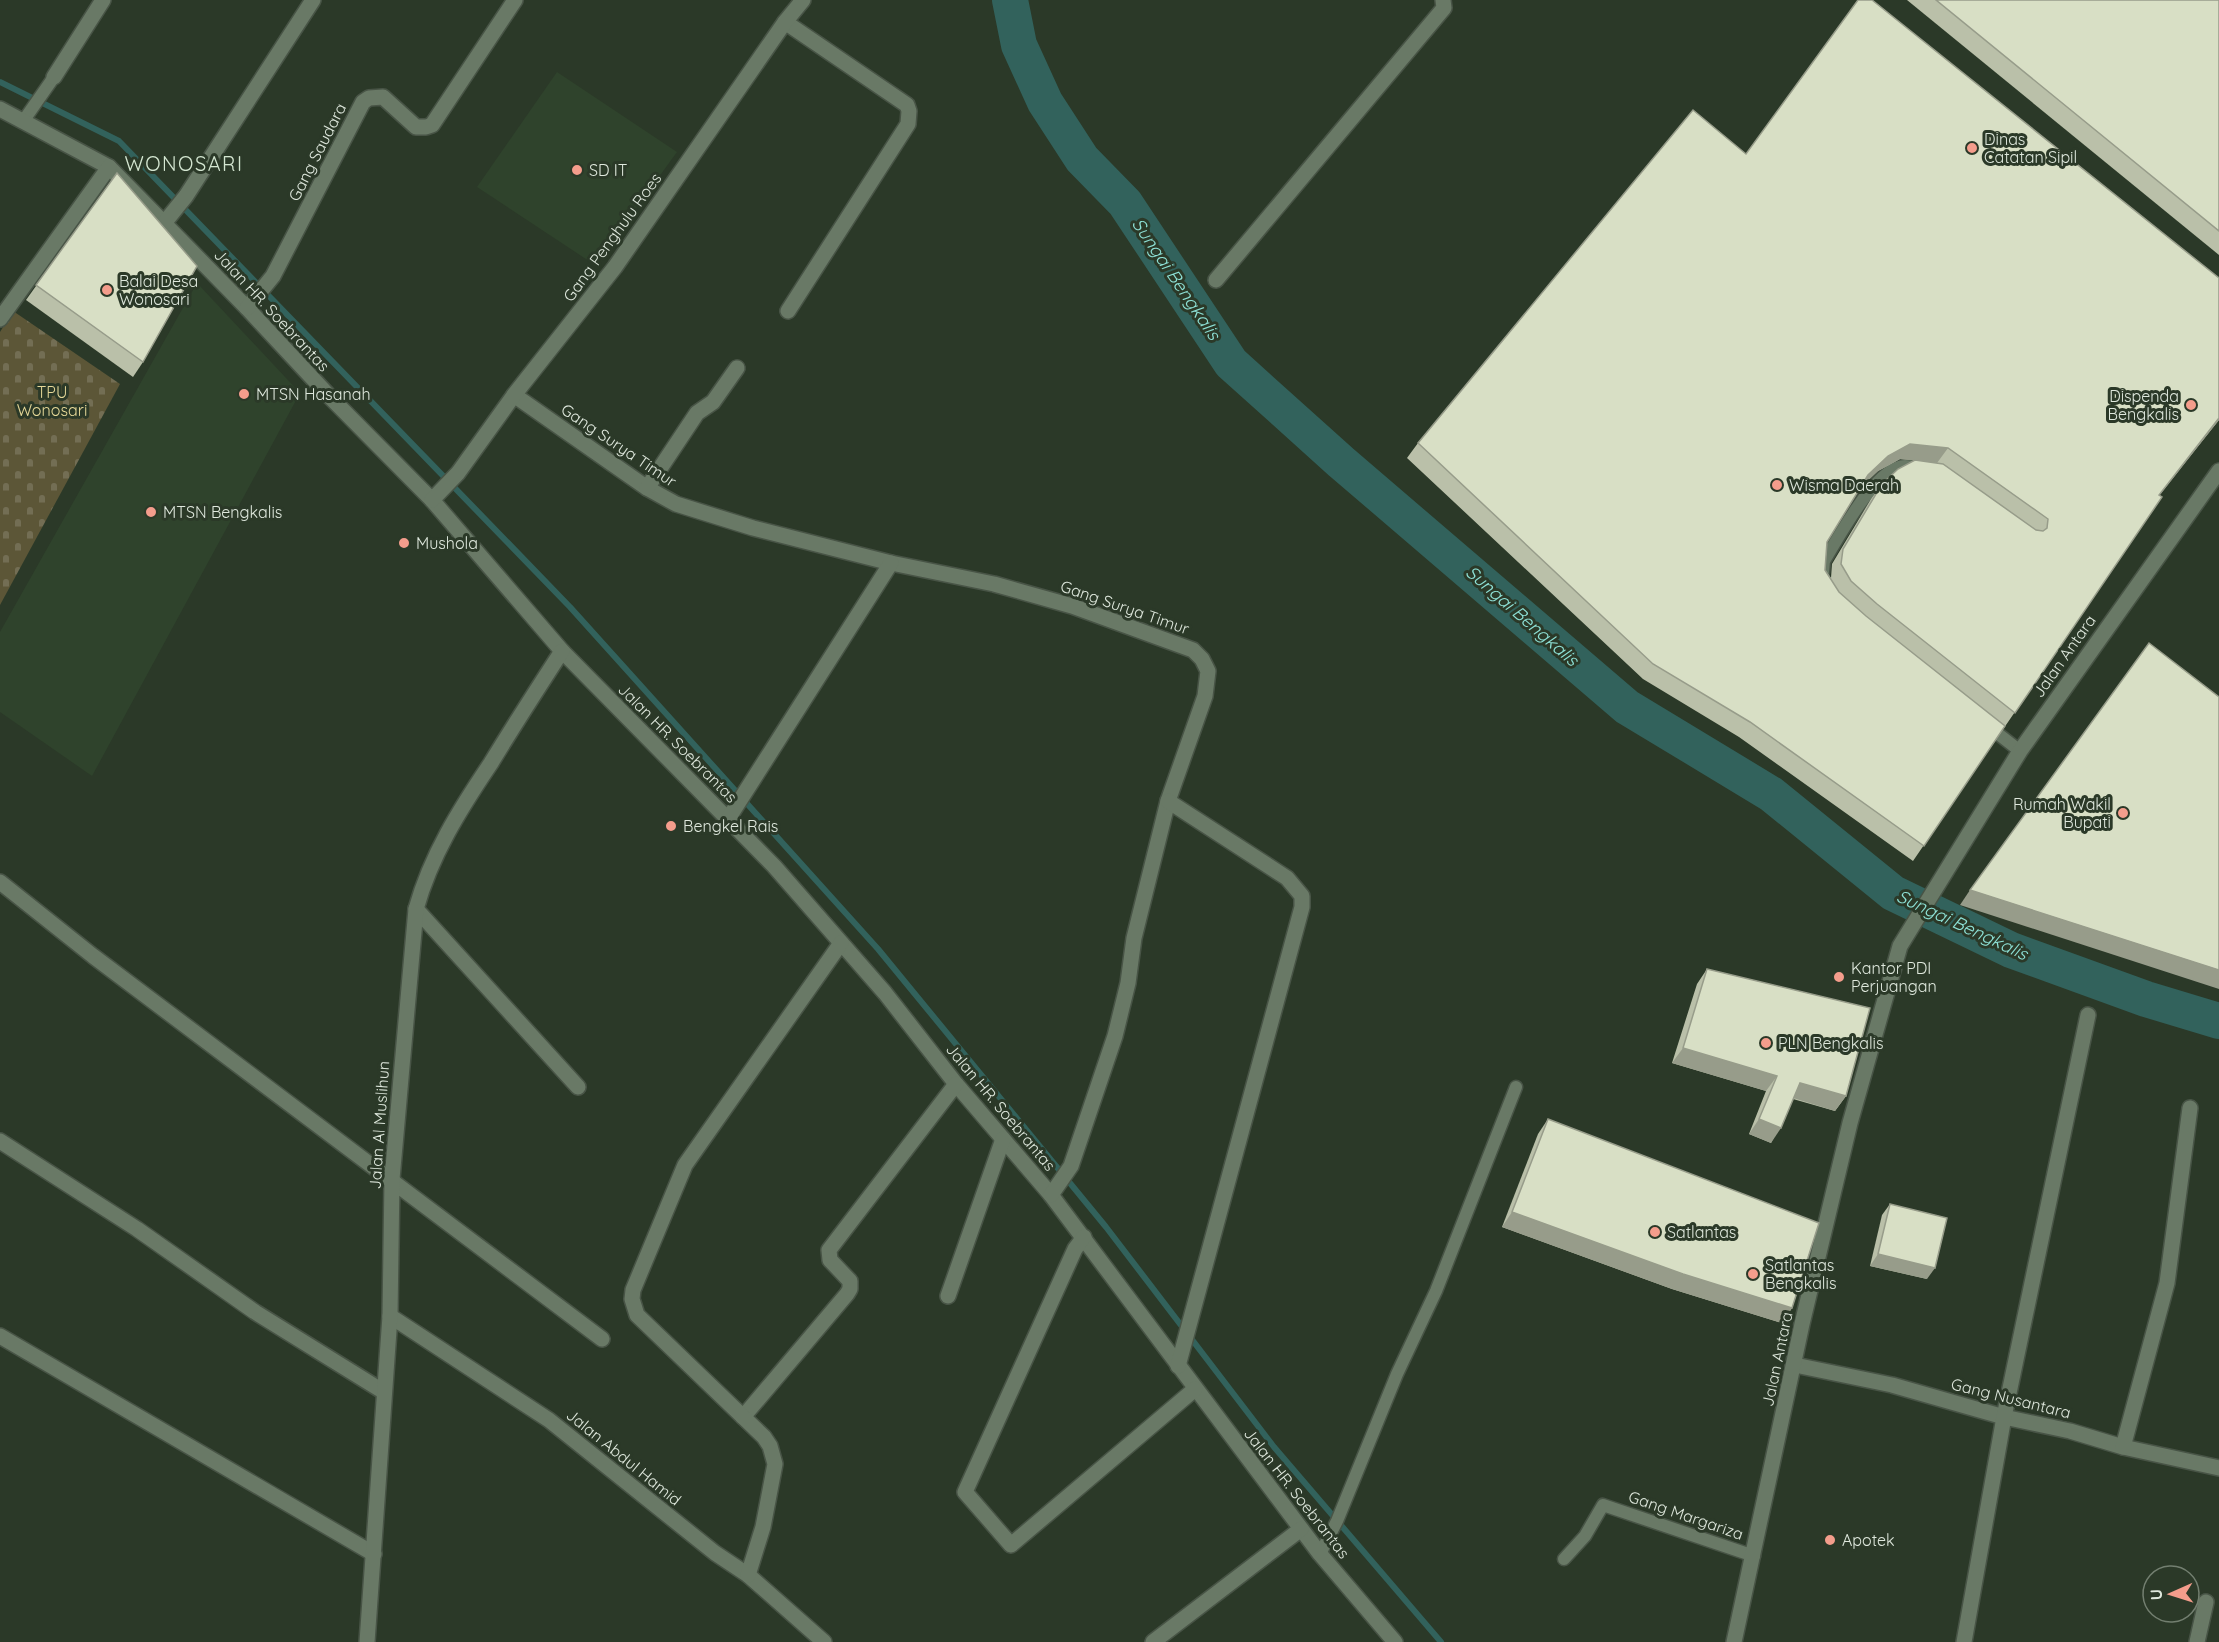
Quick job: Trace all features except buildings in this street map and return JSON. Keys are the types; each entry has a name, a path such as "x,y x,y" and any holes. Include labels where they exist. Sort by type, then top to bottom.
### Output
{"street":[{"path":"54,77 103,0"},
{"path":"170,217 186,196 313,0"},
{"name":"Gang Saudara","path":"247,308 273,276 363,102 369,98 383,97 416,127 432,125 515,0"},
{"name":"Gang Penghulu Roes","path":"438,495 615,267 785,22 803,0"},
{"path":"1216,280 1444,8 1443,0"},
{"path":"785,22 907,105 909,117 908,124 788,311"},
{"name":"Jalan HR. Soebrantas","path":"0,109 27,116 109,167 170,217 247,308 330,397 438,495 562,651 774,866 885,993 1002,1139 1055,1190 1084,1237 1195,1389 1302,1529 1323,1548 1395,1642"},
{"path":"0,319 109,167"},
{"path":"647,488 697,413 712,402 737,368"},
{"name":"Gang Surya Timur","path":"514,395 647,488 676,504 891,563 994,584 1072,606 1193,650 1203,659 1208,671 1205,696 1168,801 1134,938 1128,983 1115,1036 1071,1166 1055,1190"},
{"name":"Jalan Antara","path":"1734,1642 1802,1324 1850,1124 1900,946 2020,751 2219,471"},
{"path":"728,819 891,563"},
{"name":"Jalan Al Muslihun","path":"367,1642 390,1316 392,1179 416,909 423,883 459,811 562,651"},
{"path":"1168,801 1287,878 1302,896 1302,907 1178,1366"},
{"path":"0,882 93,956 602,1339"},
{"path":"416,909 578,1087"},
{"path":"748,1575 764,1527 775,1464 770,1446 764,1437 638,1315 632,1299 633,1290 685,1165 841,943"},
{"path":"1964,1642 2004,1417 2088,1015"},
{"path":"743,1417 847,1294 850,1281 830,1260 829,1250 956,1084"},
{"path":"2123,1447 2167,1283 2190,1108"},
{"path":"948,1296 1002,1139"},
{"path":"0,1141 137,1229 255,1312 384,1392"},
{"path":"1084,1237 1076,1249 965,1492 1011,1545 1195,1389"},
{"name":"Jalan Abdul Hamid","path":"390,1316 549,1420 715,1553 748,1575 824,1642"},
{"path":"0,1336 374,1554"},
{"name":"Gang Nusantara","path":"1795,1365 1892,1385 2004,1417 2219,1468"},
{"path":"1153,1642 1302,1529"},
{"path":"2197,1642 2206,1602"}],"lane":[{"path":"27,116 54,77"},
{"path":"1822,581 1824,561 1865,494 1883,477 1903,466 1936,471"},
{"path":"1982,721 2020,751"},
{"path":"1323,1548 1337,1521 1397,1374 1436,1291 1516,1087"},
{"name":"Gang Margariza","path":"1564,1559 1585,1536 1603,1505 1754,1556"}],"shaded area":[{"name":"SD IT","path":"557,72 677,152 595,265 477,187"},
{"name":"MTSN Bengkalis","path":"197,283 300,393 92,776 0,712 0,632"}],"green space":[{"name":"TPU Wonosari","path":"13,311 120,384 0,605 0,332"}],"waterway":[{"name":"Sungai Bengkalis","path":"1010,0 1019,45 1045,102 1082,159 1125,203 1231,363 1341,462 1627,707 1771,794 1893,893 2011,950 2146,999 2219,1021"},
{"path":"0,82 119,141 570,607 878,949 1106,1227 1274,1447 1441,1642"}],"place":[{"name":"Dinas Catatan Sipil","path":"1972,148"},
{"name":"SD IT","path":"577,170"},
{"name":"Balai Desa Wonosari","path":"107,290"},
{"name":"MTSN Hasanah","path":"244,394"},
{"name":"Dispenda Bengkalis","path":"2191,405"},
{"name":"Wisma Daerah","path":"1777,485"},
{"name":"MTSN Bengkalis","path":"151,512"},
{"name":"Mushola","path":"404,543"},
{"name":"Rumah Wakil Bupati","path":"2123,813"},
{"name":"Bengkel Rais","path":"671,826"},
{"name":"Kantor PDI Perjuangan","path":"1839,977"},
{"name":"PLN Bengkalis","path":"1766,1043"},
{"name":"Satlantas","path":"1655,1232"},
{"name":"Satlantas Bengkalis","path":"1753,1274"},
{"name":"Apotek","path":"1830,1540"}],"district":[{"name":"WONOSARI","path":"184,164"}]}
